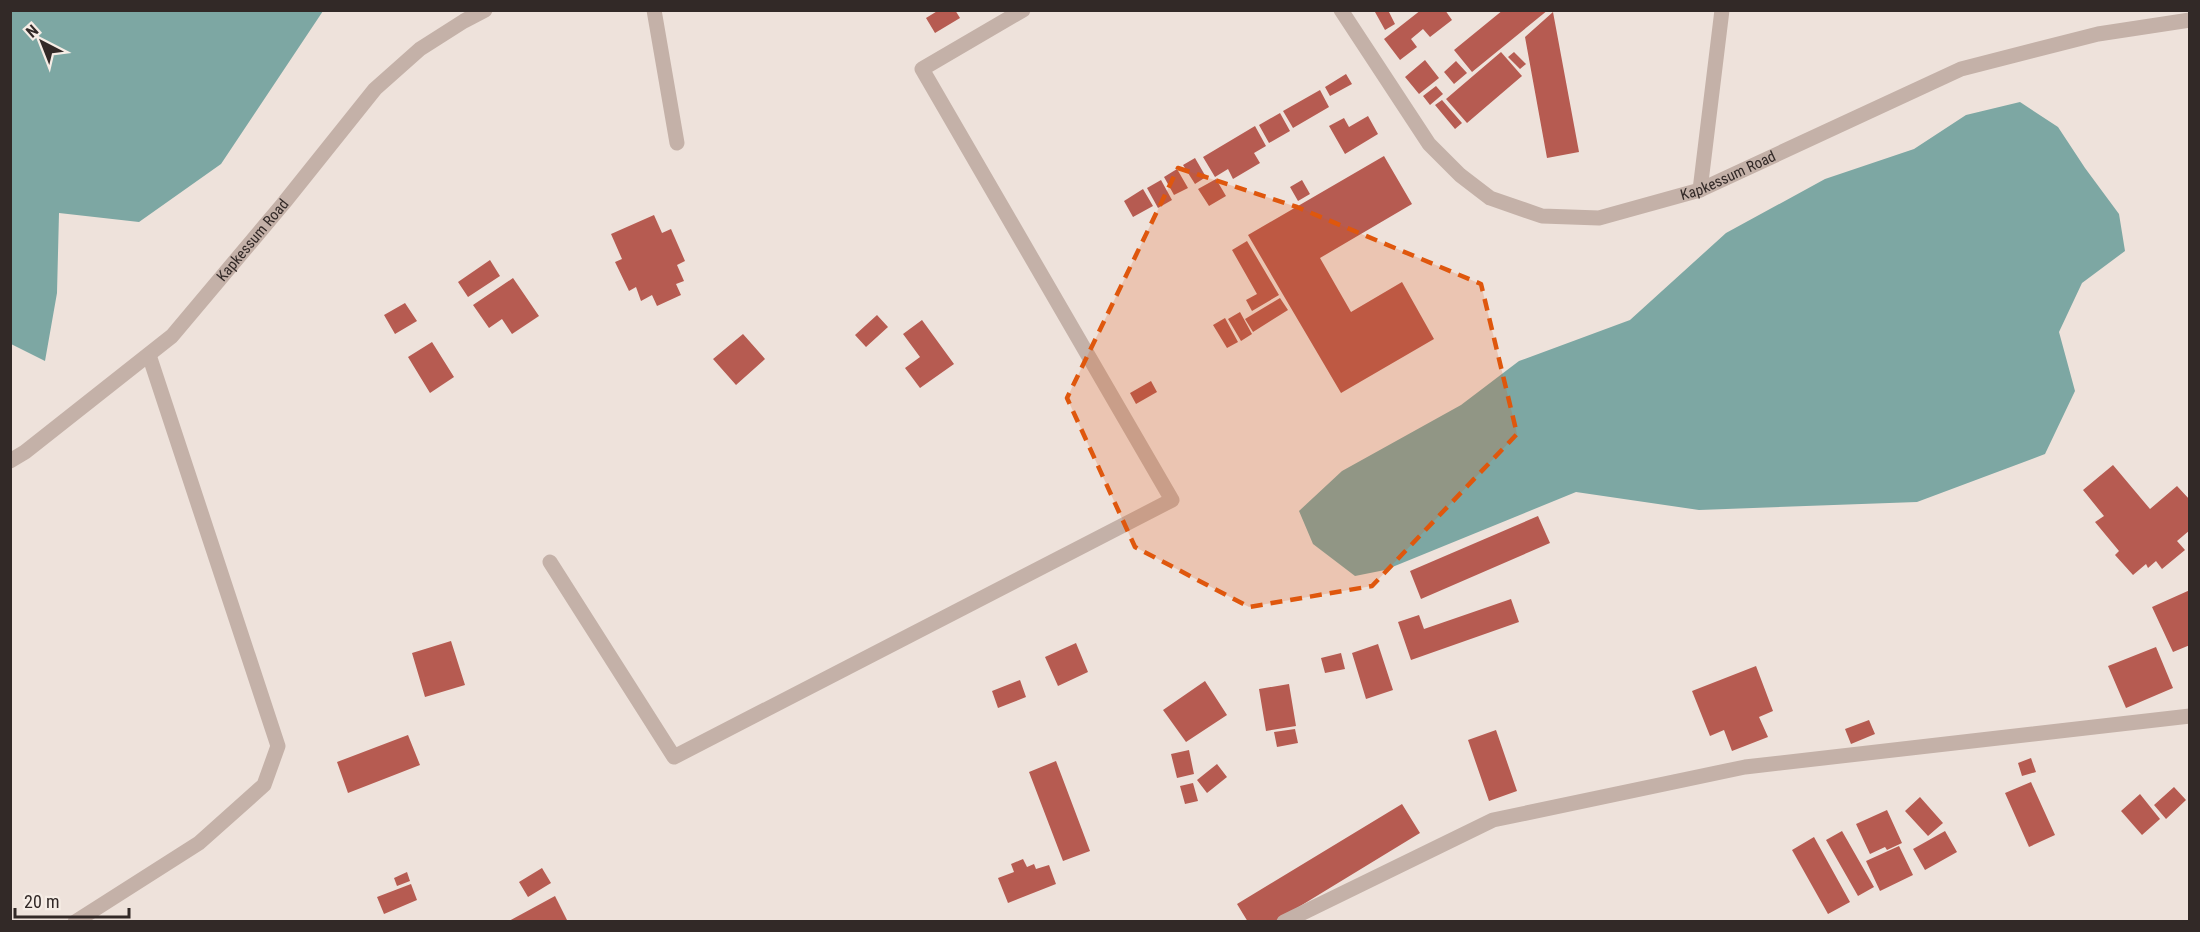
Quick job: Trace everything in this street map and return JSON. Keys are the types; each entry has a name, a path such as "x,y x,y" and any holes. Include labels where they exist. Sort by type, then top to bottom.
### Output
{"street":[{"name":"Kapkessum Road","path":"10,461 25,452 172,336 283,204 375,89 420,50 485,10"},
{"path":"654,10 677,143"},
{"path":"550,562 674,757 1172,500 922,69 1023,10"},
{"name":"Kapkessum Road","path":"1341,10 1430,144 1460,175 1490,198 1542,216 1599,218 1700,190 1961,69 2098,34 2190,20"},
{"path":"1700,190 1722,10"},
{"path":"75,921 199,843 264,785 278,746 148,355"},
{"path":"1284,921 1493,820 1745,767 2190,716"}],"highlighted area":[{"path":"1178,168 1297,207 1481,284 1517,434 1372,586 1249,607 1135,547 1067,398"}],"water":[{"path":"10,11 323,11 221,164 139,222 59,213 57,293 45,361 11,344"},
{"path":"2020,102 2058,127 2119,214 2125,251 2082,283 2059,332 2075,391 2045,454 1917,502 1699,510 1576,492 1385,570 1355,576 1313,544 1299,511 1342,471 1461,405 1519,361 1630,320 1726,233 1825,179 1914,149 1966,115"}],"building":[{"path":"939,10 955,10 960,18 935,33 926,18"},
{"path":"1388,10 1395,24 1385,30 1375,12"},
{"path":"1421,10 1445,10 1452,20 1430,37 1423,29 1411,39 1417,47 1400,60 1384,39"},
{"path":"1503,10 1548,10 1472,72 1454,50"},
{"path":"1553,12 1579,152 1547,158 1525,37"},
{"path":"1501,52 1522,76 1467,123 1446,99"},
{"path":"1514,52 1526,64 1520,69 1508,57"},
{"path":"1425,60 1439,78 1419,94 1405,77"},
{"path":"1456,61 1467,73 1454,84 1444,72"},
{"path":"1346,74 1352,84 1330,96 1325,87"},
{"path":"1436,86 1443,94 1430,105 1423,96"},
{"path":"1320,90 1329,107 1293,128 1283,111"},
{"path":"1442,100 1462,123 1455,129 1435,105"},
{"path":"1280,113 1290,131 1269,143 1259,125"},
{"path":"1368,116 1378,134 1345,154 1329,126 1344,118 1349,127"},
{"path":"1255,126 1266,146 1254,153 1260,163 1233,179 1228,169 1215,177 1203,157"},
{"path":"1384,156 1412,204 1320,258 1351,312 1402,282 1434,339 1341,393 1248,235"},
{"path":"1195,158 1206,177 1195,184 1183,165"},
{"path":"1177,169 1188,188 1174,195 1164,177"},
{"path":"1216,179 1226,196 1209,206 1198,189"},
{"path":"1161,180 1172,200 1158,208 1147,188"},
{"path":"1302,180 1310,194 1298,201 1290,187"},
{"path":"1143,189 1153,206 1133,217 1124,201"},
{"path":"654,215 662,233 671,229 685,261 677,265 684,281 676,284 681,295 657,306 652,295 641,301 636,287 629,291 615,262 622,259 611,234"},
{"path":"1247,241 1279,295 1252,311 1246,300 1257,294 1232,250"},
{"path":"490,260 500,276 468,297 458,282"},
{"path":"513,278 539,316 512,334 502,319 489,328 473,305"},
{"path":"1280,298 1288,310 1253,332 1245,319"},
{"path":"405,303 417,321 395,334 384,315"},
{"path":"1240,312 1252,334 1241,341 1228,319"},
{"path":"877,315 888,327 866,347 855,335"},
{"path":"1225,318 1238,342 1227,348 1213,325"},
{"path":"922,320 954,364 920,388 905,368 920,357 903,334"},
{"path":"743,334 765,359 736,385 713,359"},
{"path":"432,342 454,377 430,393 408,357"},
{"path":"1151,381 1157,392 1136,404 1130,393"},
{"path":"2113,465 2150,509 2177,486 2190,500 2190,530 2177,541 2185,550 2162,569 2156,561 2148,568 2146,564 2133,575 2115,555 2119,551 2095,522 2104,516 2083,490"},
{"path":"1538,516 1550,543 1421,599 1410,571"},
{"path":"2190,590 2190,645 2173,652 2152,607"},
{"path":"1511,599 1519,622 1411,660 1398,622 1419,615 1424,629"},
{"path":"451,641 465,685 425,697 412,653"},
{"path":"1076,643 1088,672 1058,686 1045,657"},
{"path":"1378,644 1393,690 1366,699 1352,653"},
{"path":"2156,647 2173,688 2126,708 2108,666"},
{"path":"1341,653 1345,669 1325,673 1321,658"},
{"path":"1756,666 1773,711 1759,717 1768,737 1732,751 1724,730 1710,736 1692,691"},
{"path":"1020,680 1026,697 998,708 992,691"},
{"path":"1205,681 1227,715 1186,742 1163,710"},
{"path":"1289,684 1296,726 1266,731 1259,689"},
{"path":"1869,720 1875,734 1851,744 1845,729"},
{"path":"1295,729 1298,743 1277,747 1274,732"},
{"path":"1496,730 1517,791 1489,801 1468,740"},
{"path":"408,735 420,765 348,793 337,762"},
{"path":"1189,750 1194,774 1177,778 1171,754"},
{"path":"2031,758 2036,772 2022,776 2018,763"},
{"path":"1056,761 1090,851 1063,861 1029,772"},
{"path":"1217,764 1227,777 1207,793 1197,780"},
{"path":"2031,782 2055,835 2029,847 2005,793"},
{"path":"1193,783 1198,801 1185,804 1180,786"},
{"path":"2174,787 2186,800 2166,819 2154,805"},
{"path":"2140,794 2160,819 2142,835 2121,811"},
{"path":"1920,797 1943,823 1928,836 1905,811"},
{"path":"1402,804 1420,833 1274,922 1248,922 1237,904"},
{"path":"1887,810 1902,843 1870,854 1856,824"},
{"path":"1842,831 1874,887 1858,896 1826,840"},
{"path":"1945,831 1957,852 1925,870 1913,849"},
{"path":"1814,837 1850,902 1828,914 1792,850"},
{"path":"1899,846 1913,875 1880,891 1866,861"},
{"path":"1023,859 1027,867 1034,864 1036,869 1049,865 1056,884 1008,903 998,878 1014,872 1011,864"},
{"path":"542,868 551,883 528,897 519,882"},
{"path":"407,872 410,881 397,886 394,878"},
{"path":"411,884 417,900 384,914 377,897"},
{"path":"555,896 568,922 507,922"}]}
